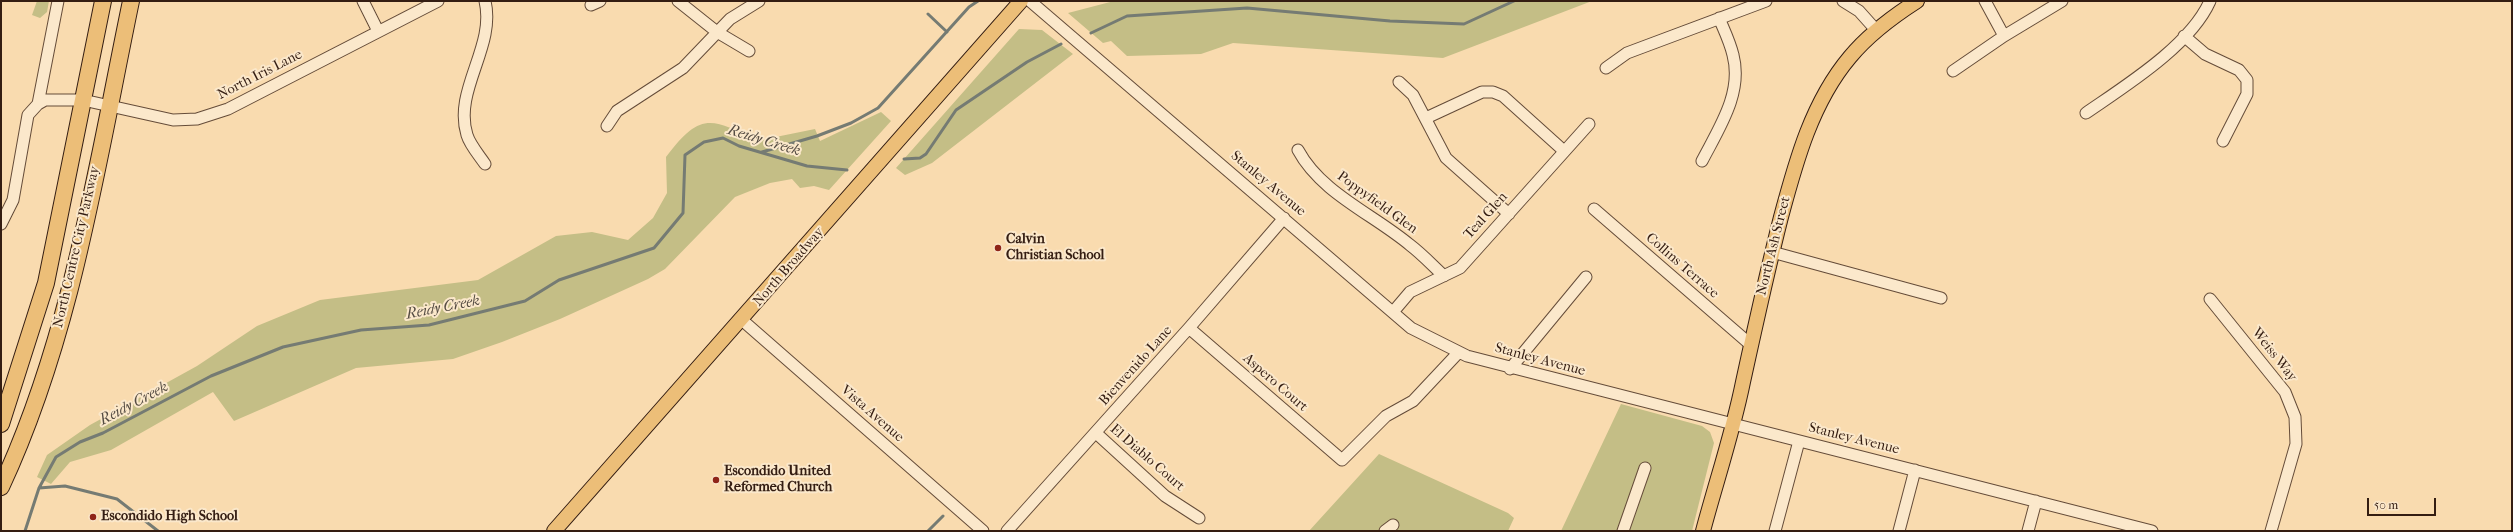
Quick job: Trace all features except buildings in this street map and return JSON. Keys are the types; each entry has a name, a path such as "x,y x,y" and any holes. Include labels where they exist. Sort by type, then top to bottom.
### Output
{"highway":[{"name":"North Centre City Parkway","path":"1,424 46,283 103,1"},
{"name":"North Centre City Parkway","path":"1,487 30,420 67,298 131,1"}],"main road":[{"name":"North Broadway","path":"554,531 742,320 1021,1"},
{"name":"North Ash Street","path":"1703,531 1732,424 1772,252 1800,151 1817,109 1834,78 1850,56 1876,30 1917,1"}],"street":[{"path":"1,224 13,200 28,115 38,104 58,1"},
{"path":"363,1 378,31"},
{"name":"North Iris Lane","path":"38,104 45,100 83,100 167,119 197,119 228,109 438,1"},
{"path":"485,1 487,12 484,41 467,93 464,120 468,137 485,164"},
{"path":"678,1 718,32 749,52"},
{"path":"607,126 617,111 683,68 730,19 759,1"},
{"name":"Stanley Avenue","path":"1030,1 1184,135 1284,218 1411,328 1467,356 1510,369 2152,531"},
{"path":"1606,68 1627,53 1671,35 1766,1"},
{"path":"1844,1 1859,11 1876,30"},
{"path":"1985,1 2004,36"},
{"path":"1953,71 2004,36 2062,1"},
{"path":"2086,113 2147,70 2190,31 2210,1"},
{"path":"1702,161 1729,107 1733,93 1733,55 1719,18"},
{"path":"2184,36 2205,54 2239,70 2247,80 2246,94 2223,142"},
{"path":"1399,82 1413,95 1446,158 1509,214"},
{"path":"1426,118 1482,92 1493,92 1503,96 1564,151"},
{"name":"Teal Glen","path":"1393,312 1410,292 1460,268 1589,124"},
{"name":"Poppyfield Glen","path":"1298,150 1307,166 1320,180 1410,245 1444,276"},
{"name":"Collins Terrace","path":"1594,209 1751,345"},
{"name":"Bienvenido Lane","path":"1007,531 1189,328 1284,218"},
{"path":"1772,252 1941,298"},
{"path":"1510,369 1586,276"},
{"name":"Weiss Way","path":"2210,299 2285,392 2295,417 2296,444 2271,531"},
{"name":"Vista Avenue","path":"742,320 983,531"},
{"name":"Aspero Court","path":"1189,328 1342,460 1386,416 1413,401 1459,352"},
{"name":"El Diablo Court","path":"1096,433 1165,496 1199,518"},
{"path":"1776,531 1799,441"},
{"path":"1623,531 1645,468"},
{"path":"1899,531 1915,470"},
{"path":"2028,531 2036,501"}],"shaded area":[{"path":"37,1 49,1 47,12 40,18 32,15"},
{"path":"1114,1 1592,1 1443,58 1233,43 1201,54 1127,56 1111,41 1103,43 1068,13"},
{"path":"1019,29 1042,30 1073,54 932,163 905,175 896,168"},
{"path":"881,112 891,121 829,190 814,186 800,188 792,179 770,183 735,197 665,269 648,279 560,319 502,342 453,359 356,368 234,421 213,392 111,450 70,462 51,484 37,477 47,455 90,425 197,366 257,326 320,300 478,280 556,236 592,232 628,240 653,218 667,193 666,157 688,132 697,126 706,123 716,123 728,127 756,141 815,129 820,141"},
{"path":"1621,404 1702,426 1710,432 1714,443 1692,531 1561,531"},
{"path":"1379,454 1508,513 1514,518 1508,531 1309,531"}],"waterway":[{"path":"762,152 817,136 851,123 878,108 969,7 978,1"},
{"name":"Reidy Creek","path":"1091,33 1127,16 1247,8 1390,21 1464,24 1514,1"},
{"path":"928,14 947,32"},
{"name":"Reidy Creek","path":"904,159 920,158 926,154 956,110 1027,62 1061,44"},
{"name":"Reidy Creek","path":"25,531 39,488 56,457 80,442 103,433 211,376 283,347 361,330 429,325 525,301 559,280 654,248 683,213 685,155 704,142 723,138 739,146 807,166 847,170"},
{"path":"39,488 65,486 117,499 158,531"},
{"path":"928,531 943,516"}],"place":[{"name":"Calvin Christian School","path":"998,248"},
{"name":"Escondido United Reformed Church","path":"716,480"},
{"name":"Escondido High School","path":"93,517"}]}
